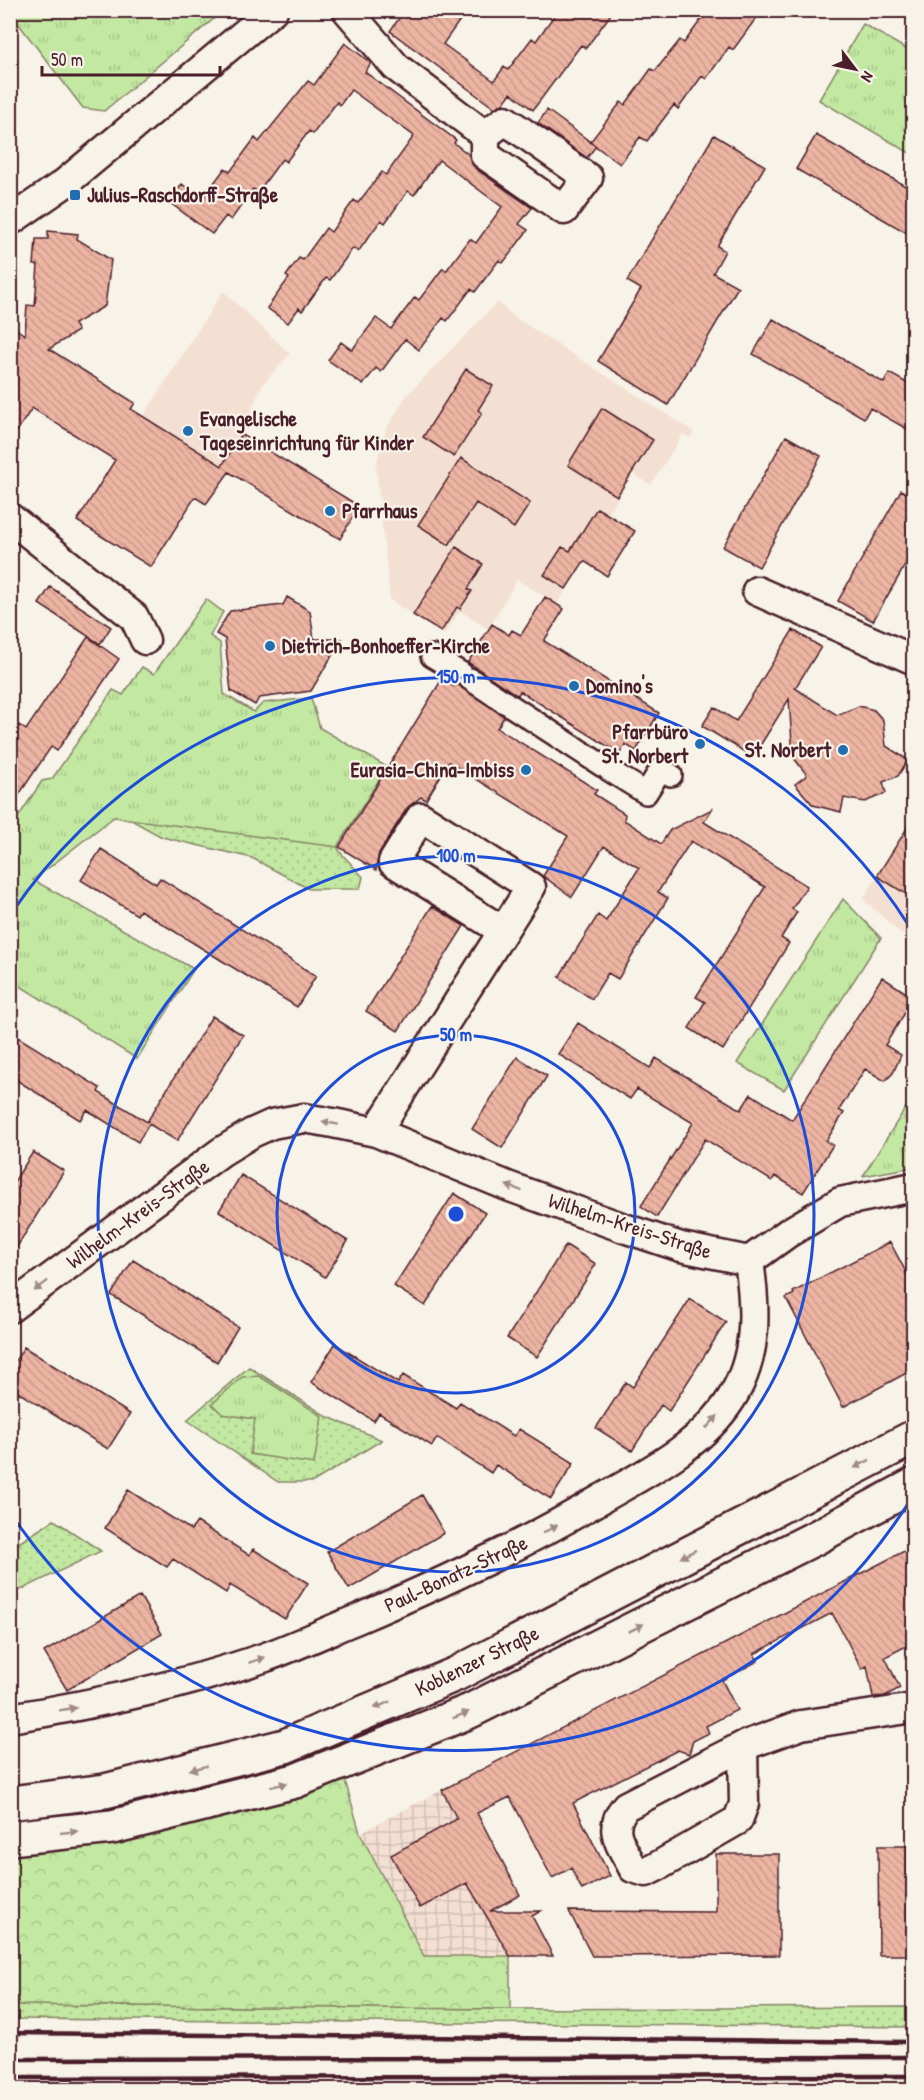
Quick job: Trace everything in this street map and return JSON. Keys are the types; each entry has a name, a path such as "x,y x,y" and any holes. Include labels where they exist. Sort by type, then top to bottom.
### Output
{"main road":[{"name":"Koblenzer Straße","path":"10,1803 105,1791 285,1746 456,1674 914,1437"},
{"name":"Koblenzer Straße","path":"10,1838 112,1827 295,1781 470,1711 815,1538 914,1485"}],"street":[{"path":"10,221 65,183 273,10"},
{"path":"347,10 396,67 485,135"},
{"path":"10,519 134,616 145,640"},
{"path":"757,591 914,660"},
{"path":"432,656 646,793 661,769 671,775"},
{"path":"376,1132 503,931 531,886 421,817 393,861 503,931"},
{"name":"Wilhelm-Kreis-Straße","path":"10,1308 221,1152 252,1132 272,1124 304,1118 376,1132 510,1187 624,1228 681,1247 749,1262"},
{"path":"749,1262 788,1233 840,1202 914,1187"},
{"name":"Paul-Bonatz-Straße","path":"10,1718 92,1705 195,1679 266,1657 433,1587 536,1537 657,1466 689,1444 714,1422 732,1398 753,1347 754,1298 749,1262"},
{"path":"743,1746 744,1804 738,1820 646,1872 633,1868 615,1831 618,1816 626,1806 743,1746 801,1725 914,1708"}],"shaded area":[{"name":"Evangelische Tageseinrichtung für Kinder","path":"223,291 290,354 262,385 241,434 215,477 210,474 152,568 77,521"},
{"path":"498,302 513,316 694,432 690,438 683,434 651,485 633,474 608,514 635,531 607,576 584,562 557,604 517,580 488,629 460,611 444,635 390,600 376,464 386,429 407,395"},
{"path":"904,833 913,839 913,945 863,899"},
{"path":"442,1790 474,1853 456,1864 510,1956 424,1956 360,1833"}],"green space":[{"path":"11,10 213,10 217,16 104,111 83,108 11,14"},
{"path":"863,24 913,53 913,155 819,100"},
{"path":"206,599 223,612 210,636 220,643 224,694 254,712 263,703 311,698 320,728 387,767 337,847 114,817 33,880 194,969 137,1059 14,982 11,987 11,828 42,781 52,779 113,690 123,695 142,667 154,674"},
{"path":"319,810 340,852 363,877 360,889 309,889 252,858 162,837 122,815"},
{"path":"843,899 881,938 784,1090 737,1063"},
{"path":"913,1096 913,1167 863,1176"},
{"path":"249,1367 326,1416 382,1440 313,1482 278,1482 187,1420"},
{"path":"259,1376 322,1416 314,1464 250,1454 255,1419 222,1414 212,1404 242,1377"},
{"path":"54,1520 101,1551 21,1590 11,1586 11,1548"},
{"path":"344,1777 360,1833 424,1956 510,1956 510,2009 11,2005 11,1852"},
{"path":"10,2005 510,2009 913,2007 914,2027 11,2019"}],"building":[{"path":"405,10 467,10 443,44 494,81 504,67 508,70 532,38 536,41 558,10 614,10 586,48 581,45 533,110 511,93 503,104 494,108 390,31"},
{"path":"708,10 762,10 733,50 729,47 706,79 702,76 678,109 674,105 647,141 640,137 620,164 590,142 621,102 625,105 651,69 655,71 680,40 684,43"},
{"path":"345,43 371,63 365,72 456,140 454,143 468,154 476,169 532,208 519,224 528,230 503,263 499,260 475,292 471,289 447,321 443,318 419,350 405,339 381,372 376,368 363,385 328,360 341,342 352,350 376,318 391,329 415,297 419,300 443,268 446,271 470,239 476,243 502,207 439,160 414,195 408,191 385,223 381,220 358,252 353,248 330,280 326,278 302,311 299,308 288,323 267,308 289,278 286,276 299,258 303,260 326,228 331,232 354,200 358,203 382,172 386,175 414,136 351,90 340,105 337,102 313,134 309,131 286,162 282,159 258,192 253,189 231,220 226,216 212,234 169,202 182,184 202,199 225,168 230,172 255,138 259,142 308,81 314,85"},
{"path":"547,110 596,146 587,158 538,123"},
{"path":"714,135 765,166 717,246 725,251 713,273 738,287 668,405 598,361 641,289 627,281"},
{"path":"816,135 914,191 914,222 907,233 796,169"},
{"path":"48,231 78,234 77,239 111,260 105,306 74,324 78,331 49,349 135,403 131,409 222,466 241,434 359,506 340,539 229,472 206,504 195,497 151,567 77,521 115,460 32,408 10,442 10,325 25,335 27,305 35,306 38,265 34,265 36,239 48,239"},
{"path":"773,319 884,383 889,373 914,387 914,433 870,408 864,418 753,354"},
{"path":"466,369 493,386 478,410 482,413 454,457 423,437"},
{"path":"602,408 653,440 617,496 568,465"},
{"path":"786,436 821,456 759,567 723,547"},
{"path":"461,458 530,503 514,528 476,503 449,545 418,525"},
{"path":"901,490 914,498 914,550 873,621 838,601"},
{"path":"597,508 635,531 607,576 584,561 566,589 544,575 562,547 570,551"},
{"path":"456,547 483,564 468,589 472,591 460,609 457,607 441,632 413,615"},
{"path":"50,587 111,627 100,644 39,604"},
{"name":"Dietrich-Bonhoeffer-Kirche","path":"287,597 310,611 314,639 342,639 311,691 259,698 255,705 231,691 225,639 216,634 230,611 283,605"},
{"path":"545,597 564,609 544,641 659,713 636,751 625,744 620,754 520,691 518,695 515,694 468,662 492,624 509,635 512,630 521,635"},
{"name":"St. Norbert","path":"793,630 821,647 795,688 837,715 859,706 874,710 883,720 886,746 908,760 898,776 883,782 886,793 865,802 844,798 841,812 813,805 795,784 807,775 793,757 789,699 753,757 702,726 714,707 736,721"},
{"path":"88,637 119,659 57,751 51,747 10,808 10,738 19,725 26,730"},
{"path":"442,679 453,686 459,685 502,715 504,717 497,728 597,790 594,794 625,814 624,820 661,844 670,830 712,809 704,822 807,886 792,909 797,912 781,938 789,943 723,1050 689,1028 705,1002 696,997 765,887 691,841 658,892 668,898 618,979 608,973 592,999 559,977 598,915 606,921 639,868 604,846 572,897 543,876 568,836 449,762 426,800 421,797 407,808 379,853 376,870 339,847"},
{"path":"914,817 914,899 877,876"},
{"path":"101,849 156,884 160,878 316,976 297,1007 140,910 137,915 81,880"},
{"path":"432,906 464,926 398,1031 366,1011"},
{"path":"882,977 914,998 885,1045 901,1055 893,1073 885,1081 865,1069 839,1110 844,1113 826,1141 833,1145 803,1193 775,1176 772,1181 705,1139 657,1217 641,1206 693,1123 637,1089 630,1099 558,1054 578,1023 650,1068 656,1058 741,1110 751,1094 792,1120"},
{"path":"212,1016 243,1035 177,1141 149,1124 138,1142 87,1110 80,1120 10,1076 10,1032 100,1088 98,1092 147,1122"},
{"path":"517,1057 547,1076 502,1148 472,1129"},
{"path":"33,1152 64,1171 10,1258 10,1188"},
{"path":"241,1175 348,1241 325,1277 219,1211"},
{"path":"454,1193 485,1213 425,1306 394,1286"},
{"path":"890,1242 914,1287 914,1369 843,1407 786,1298 794,1294 793,1292"},
{"path":"566,1245 596,1264 537,1357 507,1338"},
{"path":"133,1260 238,1327 217,1362 111,1295"},
{"path":"690,1299 726,1322 669,1411 661,1405 632,1451 596,1428 626,1382 633,1387"},
{"path":"335,1344 398,1383 403,1375 456,1408 460,1402 514,1436 519,1429 574,1463 551,1499 496,1465 491,1473 437,1438 432,1446 379,1413 374,1421 311,1382"},
{"path":"24,1347 130,1414 108,1449 10,1387 10,1369"},
{"path":"128,1490 191,1530 197,1522 249,1555 253,1549 308,1583 285,1619 230,1585 226,1593 173,1559 167,1567 105,1528"},
{"path":"422,1495 444,1533 349,1589 327,1552"},
{"path":"914,1546 914,1642 885,1657 900,1688 885,1696 873,1697 867,1666 862,1669 832,1613 754,1654 758,1661 722,1680 737,1710 706,1726 709,1733 693,1741 689,1754 678,1750 573,1803 610,1876 582,1890 571,1868 552,1878 510,1797 477,1813 520,1895 490,1911 541,1911 532,1916 553,1956 510,1956 467,1883 420,1908 391,1855 457,1819 442,1790"},
{"path":"140,1596 162,1634 67,1690 44,1652"},
{"path":"878,1846 914,1846 914,1955 879,1955"},
{"path":"716,1854 779,1854 779,1955 592,1956 569,1911 716,1912"}],"railway":[{"path":"10,2033 914,2042"},
{"path":"10,2059 914,2057"},
{"path":"10,2078 914,2076"}],"place":[{"name":"Julius-Raschdorff-Straße","path":"75,195"},
{"name":"Evangelische Tageseinrichtung für Kinder","path":"188,431"},
{"name":"Pfarrhaus","path":"330,511"},
{"name":"Dietrich-Bonhoeffer-Kirche","path":"270,646"},
{"name":"Domino's","path":"574,686"},
{"name":"Pfarrbüro St. Norbert","path":"700,744"},
{"name":"St. Norbert","path":"843,750"},
{"name":"Eurasia-China-Imbiss","path":"526,770"}]}
